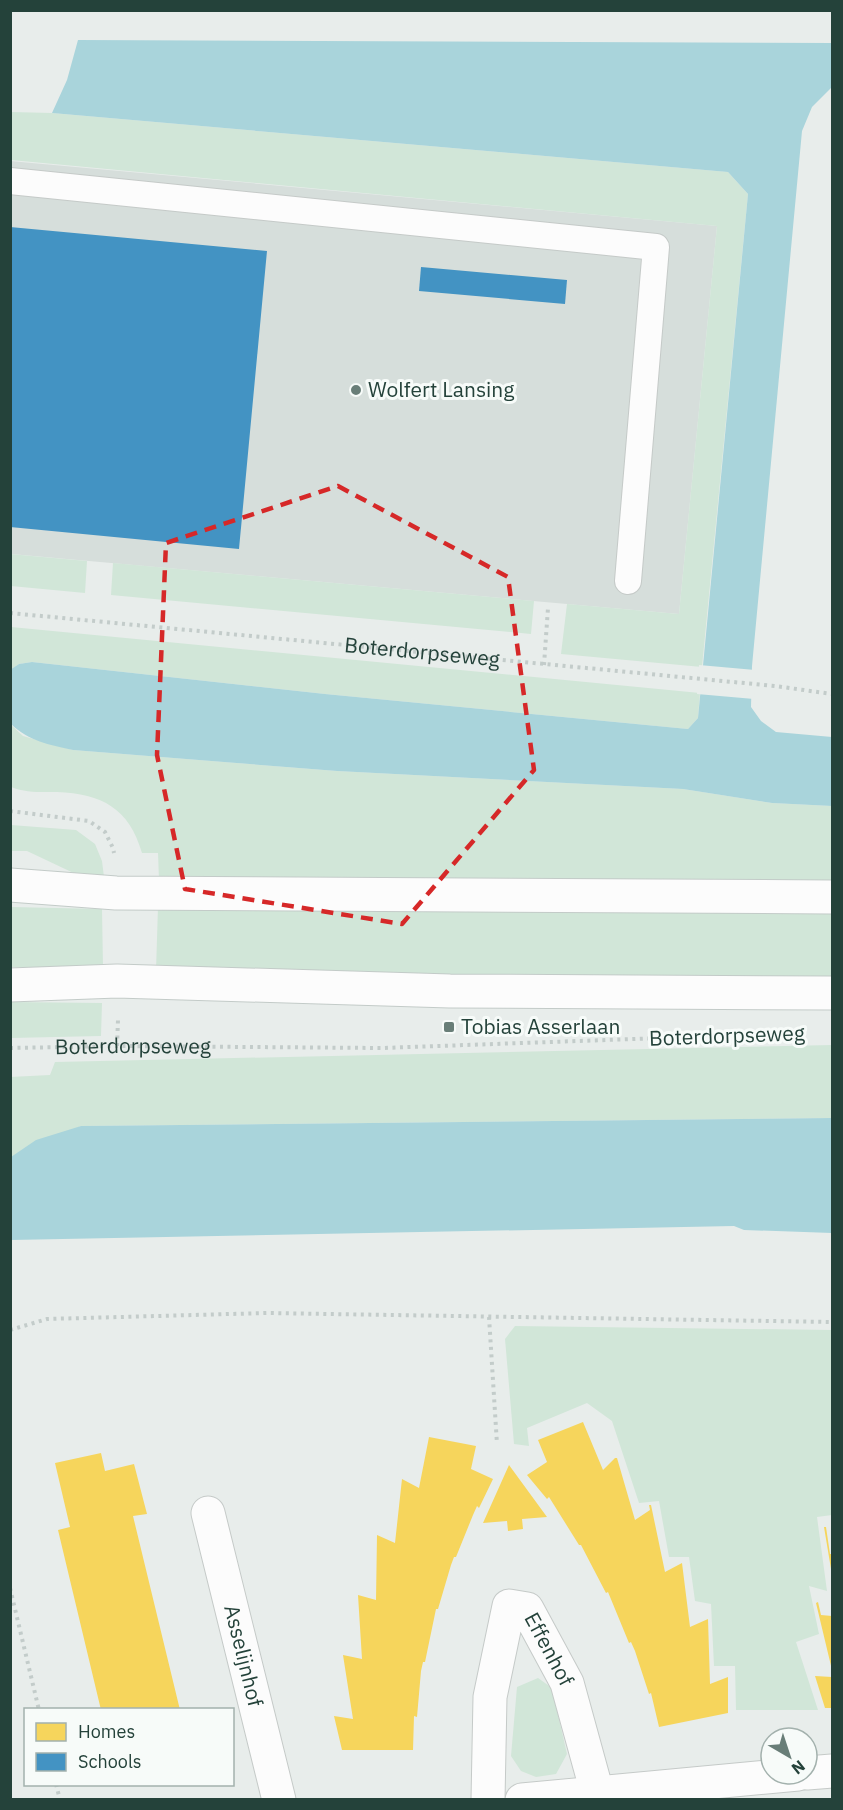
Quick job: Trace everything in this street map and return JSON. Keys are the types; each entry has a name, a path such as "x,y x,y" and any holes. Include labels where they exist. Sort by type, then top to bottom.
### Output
{"main road":[{"path":"10,885 116,893 832,897"},
{"name":"Boterdorpseweg","path":"10,985 117,981 450,991 832,993"},
{"name":"Asselijnhof","path":"208,1513 279,1800"},
{"name":"Effenhof","path":"488,1800 490,1697 509,1606 527,1610 567,1683 597,1792"},
{"path":"522,1800 597,1792 752,1789"}],"lane":[{"path":"10,181 656,247 628,581"}],"path":[{"path":"544,665 548,608"},
{"name":"Boterdorpseweg","path":"10,613 775,686 832,694"},
{"name":"Boterdorpseweg","path":"10,1048 117,1046 382,1048 721,1036"},
{"path":"10,1330 46,1319 244,1313 832,1322"},
{"path":"489,1317 497,1444"},
{"path":"10,1588 39,1708"}],"highlighted area":[{"path":"338,486 508,577 534,770 402,924 185,889 157,755 166,543"}],"shaded area":[{"name":"Wolfert Lansing","path":"10,161 717,226 679,614 11,554"}],"green space":[{"path":"11,112 52,113 728,172 748,194 702,667 561,654 567,604 679,614 717,226 11,160"},
{"path":"10,554 87,561 85,593 11,586"},
{"path":"113,563 534,601 531,634 111,595"},
{"path":"11,627 700,693 698,718 688,729 325,694 32,662 19,664 11,670"},
{"path":"10,724 23,736 73,750 337,771 683,789 772,803 832,806 832,884 159,880 158,853 142,853 130,825 112,806 100,800 73,793 28,791 11,787"},
{"path":"11,825 76,830 95,844 102,861 104,877 82,877 27,851 11,851"},
{"path":"158,906 832,911 832,981 156,971"},
{"path":"11,907 102,909 103,967 11,967"},
{"path":"11,1002 102,1003 101,1036 11,1038"},
{"path":"832,1045 832,1118 81,1126 12,1157 10,1077 50,1075 55,1062"},
{"path":"515,1326 832,1330 832,1515 817,1517 827,1591 809,1586 819,1634 796,1642 818,1710 736,1710 735,1666 714,1666 711,1604 695,1601 689,1557 669,1557 659,1501 639,1503 612,1421 587,1403 527,1428 529,1446 514,1444 505,1339"},
{"path":"538,1678 552,1688 567,1754 556,1774 536,1777 521,1771 511,1756 517,1687"}],"water":[{"path":"78,40 832,43 832,87 812,107 802,131 752,666 751,707 761,721 776,732 832,737 832,806 772,803 683,789 337,771 73,750 32,739 11,724 10,670 19,664 32,662 325,694 688,729 698,718 748,194 728,172 52,113 67,80"},
{"path":"832,1118 832,1233 744,1230 734,1226 11,1240 11,1157 36,1140 81,1126"}],"pier":[{"path":"699,665 755,670 754,699 697,694"}],"building: Homes":[{"path":"583,1422 603,1470 617,1458 635,1520 650,1510 649,1505 651,1505 665,1572 682,1563 690,1627 708,1619 710,1684 728,1677 728,1713 659,1727 651,1693 649,1694 635,1651 631,1642 629,1643 608,1592 606,1593 581,1545 549,1497 547,1499 527,1475 547,1462 538,1440"},
{"path":"429,1437 476,1446 471,1469 493,1479 479,1508 477,1506 456,1557 454,1557 438,1609 436,1609 421,1671 417,1717 414,1716 413,1750 342,1750 334,1716 353,1719 343,1655 362,1659 358,1595 376,1600 377,1535 395,1543 402,1479 419,1488"},
{"path":"101,1453 105,1471 134,1464 147,1514 133,1516 180,1708 101,1708 58,1530 70,1527 55,1463"},
{"path":"509,1465 547,1517 522,1519 523,1529 508,1531 507,1521 483,1523"},
{"path":"824,1527 826,1527 830,1554 832,1554 832,1575"},
{"path":"818,1602 821,1615 832,1616 832,1670 816,1603"},
{"path":"815,1676 832,1677 832,1708 825,1708"}],"building: Schools":[{"path":"10,227 267,251 239,549 10,527"},
{"path":"421,267 567,280 565,304 419,291"}],"place":[{"name":"Wolfert Lansing","path":"356,390"},
{"name":"Tobias Asserlaan","path":"449,1027"}]}
